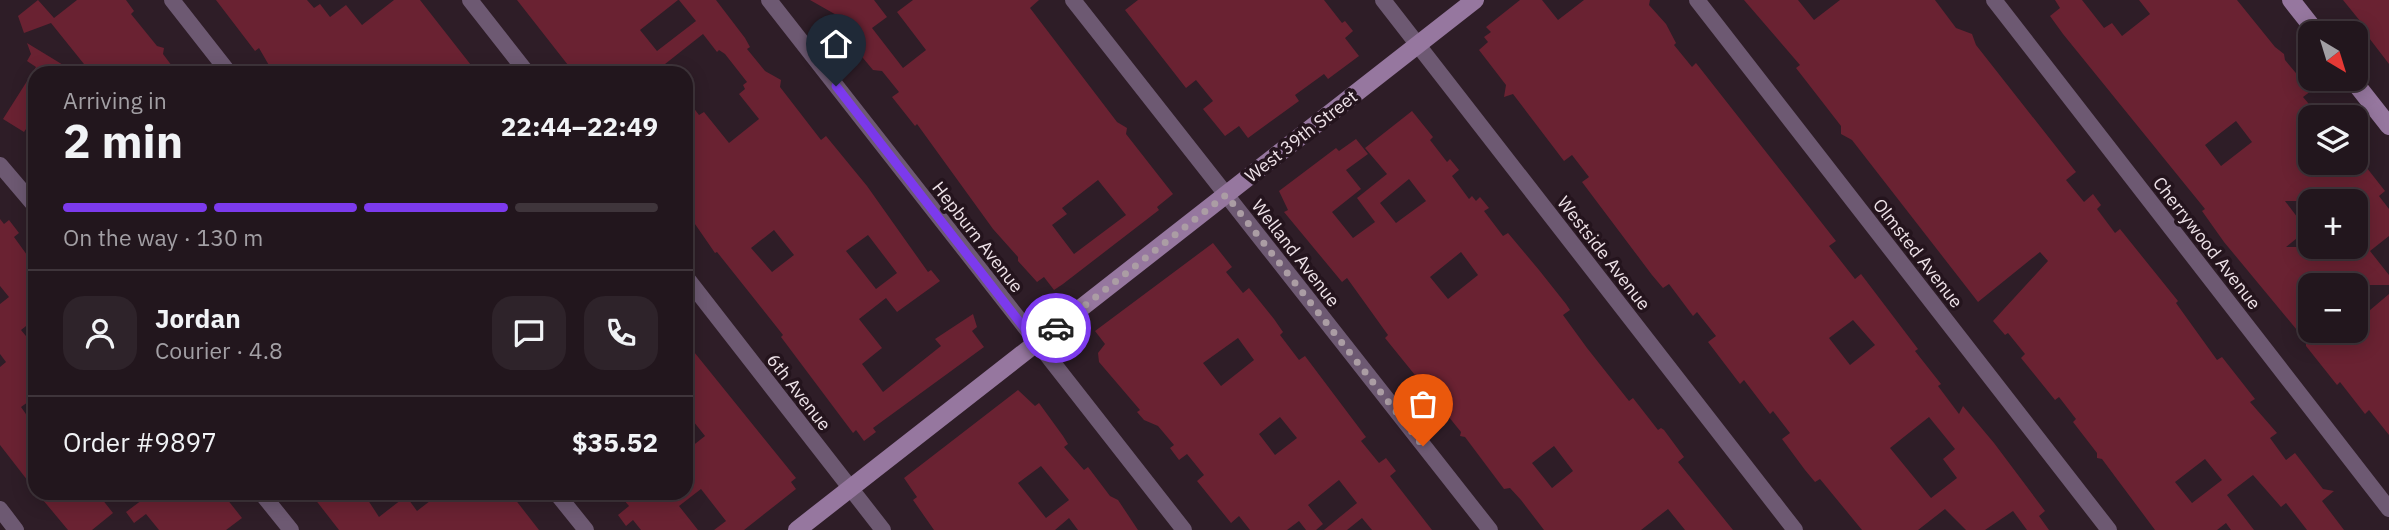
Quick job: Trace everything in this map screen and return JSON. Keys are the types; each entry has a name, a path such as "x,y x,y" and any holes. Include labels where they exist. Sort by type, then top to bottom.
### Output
{"street":[{"path":"172,0 224,66"},
{"path":"470,0 522,66"},
{"name":"Hepburn Avenue","path":"769,0 1184,530"},
{"name":"Welland Avenue","path":"1073,0 1489,530"},
{"name":"Westside Avenue","path":"1383,0 1795,530"},
{"name":"West 39th Street","path":"797,530 1475,0"},
{"name":"Olmsted Avenue","path":"1697,0 2109,530"},
{"name":"Cherrywood Avenue","path":"1994,0 2389,509"},
{"path":"2291,0 2307,21"},
{"path":"2361,91 2389,126"},
{"path":"0,165 28,198"},
{"name":"6th Avenue","path":"693,286 883,530"},
{"path":"267,500 291,530"},
{"path":"563,500 586,530"},
{"path":"0,509 16,530"}],"building":[{"path":"38,0 54,18 77,0 126,0 134,11 131,14 157,46 164,48 163,54 172,66 86,66 51,23 24,33 18,16"},
{"path":"216,0 307,0 314,8 320,4 330,17 346,5 362,25 394,0 420,0 472,66 269,66 259,48 255,51"},
{"path":"517,0 678,0 640,30 657,51 696,21 679,0 716,0 745,38 750,47 747,49 765,71 781,80 780,87 821,140 826,136 867,186 928,272 931,270 940,281 897,312 886,298 859,319 882,348 862,364 883,392 941,346 935,339 973,314 977,327 972,331 984,347 873,428 876,432 864,441 856,430 853,433 781,337 783,335 717,252 715,253 693,221 693,107 699,115 704,112 729,143 759,119 739,94 745,89 743,85 747,82 725,54 719,50 717,52 703,34 663,66 569,66","holes":["774,230 794,255 772,272 751,248","868,235 897,273 876,289 846,251"]},
{"path":"810,0 874,0 887,17 872,28 903,68 926,50 897,12 913,0 1039,0 1030,8 1117,122 1127,128 1126,134 1173,194 1157,207 1159,210 1054,290 1044,277 1037,282 993,229 917,124 915,126 892,97 899,92 882,71 873,70 843,34 854,25","holes":["1098,180 1126,215 1074,254 1052,225 1067,214 1062,208"]},
{"path":"1138,0 1324,0 1342,23 1345,21 1353,31 1345,38 1359,56 1328,79 1324,74 1295,95 1299,101 1248,138 1239,126 1225,136 1203,109 1213,101 1196,80 1186,88 1125,10"},
{"path":"1520,0 1542,0 1558,20 1584,0 1650,0 1649,5 1666,24 1676,43 1674,45 1692,67 1696,63 1836,241 1829,246 1855,279 1861,274 1918,349 1915,351 1941,384 1938,386 1959,414 1963,406 1994,443 2045,511 2039,516 2049,530 2027,530 2013,511 1985,530 1966,530 1945,509 1918,530 1862,530 1820,479 1815,482 1805,470 1782,439 1790,433 1773,411 1770,414 1744,380 1740,384 1708,342 1716,336 1697,312 1693,316 1669,284 1663,288 1652,275 1582,182 1589,177 1572,155 1564,161 1513,94 1504,97 1506,85 1479,50 1488,42 1484,37 1491,32 1486,27","holes":["1853,320 1875,345 1850,365 1829,338","1929,417 1955,449 1943,459 1957,478 1931,498 1890,448"]},
{"path":"1744,0 1798,0 1814,20 1840,0 1935,0 1956,28 1972,34 1976,45 2076,172 2066,180 2084,202 2093,194 2101,205 2097,209 2115,233 2120,229 2178,301 2176,303 2217,360 2222,357 2255,399 2250,402 2277,433 2270,438 2286,460 2295,453 2323,489 2334,491 2322,501 2344,530 2307,530 2286,503 2281,507 2253,475 2227,495 2254,530 2231,530 2226,523 2217,530 2155,530 2102,459 2097,458 2097,453 2073,422 2076,419 2059,397 2055,400 2021,358 2025,354 2008,333 2005,335 1993,321 2048,261 2040,252 1978,302 1852,140 1841,134 1841,126 1796,68 1800,65","holes":["2205,459 2222,480 2192,503 2175,482"]},
{"path":"2055,0 2082,0 2104,28 2112,23 2122,36 2150,14 2139,0 2237,0 2275,47 2284,54 2285,60 2298,76 2298,91 2311,91 2303,97 2310,105 2298,105 2298,175 2368,175 2368,169 2385,191 2379,196 2389,209 2389,236 2370,251 2389,275 2389,285 2368,285 2368,273 2298,273 2298,331 2224,242 2202,211 2205,209 2050,16 2060,8","holes":["2236,121 2252,142 2221,166 2205,145"]},
{"path":"2343,0 2389,0 2389,64 2368,37 2368,21 2360,21"},
{"path":"27,43 65,66 34,66 27,61 31,54"},
{"path":"28,80 28,126 24,132 3,119"},
{"path":"1412,111 1433,137 1430,140 1447,162 1450,159 1459,170 1452,176 1469,199 1472,196 1476,201 1480,197 1489,208 1484,211 1503,236 1508,233 1539,270 1570,310 1563,315 1587,348 1629,401 1633,398 1658,430 1664,430 1684,457 1678,462 1733,530 1685,530 1668,509 1641,530 1544,530 1510,488 1504,489 1385,338 1388,335 1347,278 1342,282 1284,212 1288,210 1279,191 1336,148 1339,151 1356,139 1368,154 1346,170 1361,189 1332,212 1353,238 1375,222 1357,198 1387,174 1365,148","holes":["1409,179 1426,201 1396,223 1380,203","1461,252 1478,275 1448,299 1430,277","1554,446 1573,471 1552,488 1532,463"]},
{"path":"0,219 4,224 9,220 19,233 14,237 28,256 28,324 21,330 28,338 28,402 21,407 28,417 28,481 0,445 0,367 6,362 0,354 0,304 9,297 0,286"},
{"path":"1213,243 1232,267 1226,272 1243,293 1249,288 1274,319 1283,332 1280,335 1299,360 1305,356 1366,437 1361,441 1379,463 1386,458 1396,471 1390,476 1432,530 1372,530 1362,518 1347,530 1324,530 1357,503 1339,480 1308,505 1323,524 1316,530 1306,530 1299,521 1287,530 1250,530 1239,516 1231,523 1197,481 1204,475 1187,454 1179,460 1170,448 1174,445 1158,426 1144,420 1137,412 1140,410 1099,362 1098,353 1105,344 1095,331","holes":["1238,338 1254,360 1221,386 1203,363","1280,417 1297,438 1275,455 1259,434"]},
{"path":"2389,294 2389,435 2369,410 2365,414 2340,382 2337,385 2306,343 2368,343 2368,312"},
{"path":"693,351 796,478 791,482 796,489 744,530 714,530 726,521 701,489 693,495 693,445 705,436 693,421"},
{"path":"1018,390 1035,406 1039,403 1068,444 1064,447 1084,470 1088,467 1110,496 1118,500 1138,530 1078,530 1069,518 1055,530 934,530 913,500 917,497 904,478","holes":["1041,466 1069,500 1046,518 1018,483"]},
{"path":"43,500 103,500 113,513 92,530 68,530"},
{"path":"142,500 228,500 242,518 226,530 159,530 146,514 134,523 126,512"},
{"path":"316,500 368,500 379,517 401,500 409,500 417,511 431,500 516,500 539,530 339,530"},
{"path":"624,500 687,500 679,506 698,530 641,530 633,520 626,526 618,515 629,506"}],"way so far":[{"path":"1056,328 1226,195 1423,446"}],"route":[{"path":"836,86 1036,343 1056,328"}]}
